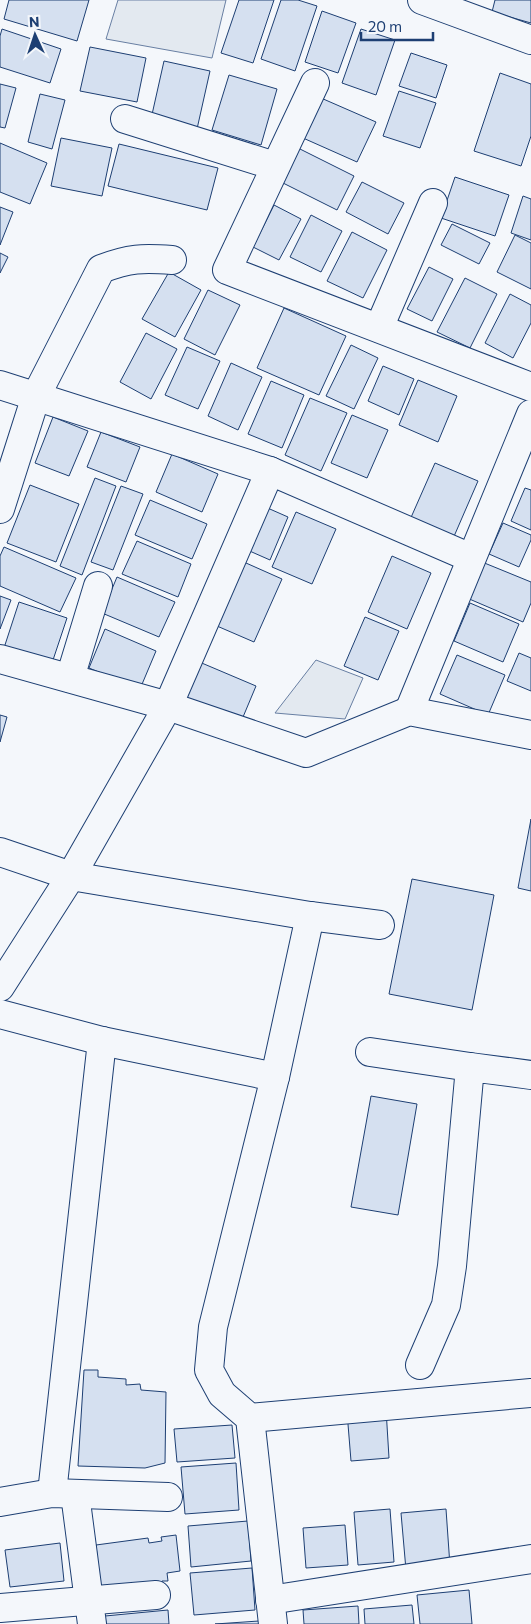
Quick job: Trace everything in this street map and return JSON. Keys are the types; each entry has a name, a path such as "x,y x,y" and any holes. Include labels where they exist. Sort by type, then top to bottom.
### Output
{"street":[{"path":"422,0 487,11 531,40"},
{"path":"315,82 227,270 531,387"},
{"path":"125,119 275,166"},
{"path":"378,328 433,202"},
{"path":"0,509 36,396 101,269 123,261 146,258 172,260"},
{"path":"0,385 270,471 471,558"},
{"path":"409,712 531,414"},
{"path":"0,987 71,876 168,706 270,471"},
{"path":"70,678 98,586"},
{"path":"0,659 168,706 306,753 409,712 531,735"},
{"path":"0,852 71,876 310,916 380,925"},
{"path":"310,916 275,1077 213,1327 209,1370 222,1394 250,1418 272,1612 531,1559"},
{"path":"0,1014 102,1041 275,1077"},
{"path":"90,1612 64,1494 102,1041"},
{"path":"370,1052 470,1068 531,1075"},
{"path":"420,1365 446,1305 452,1266 470,1068"},
{"path":"250,1418 531,1392"},
{"path":"0,1502 64,1494 168,1498"},
{"path":"0,1608 90,1612 156,1595"}],"shaded area":[{"path":"118,0 226,0 212,58 106,39"},
{"path":"316,660 363,678 345,719 275,713"}],"building":[{"path":"9,0 89,0 77,41 4,19"},
{"path":"239,0 274,0 253,63 221,53"},
{"path":"281,0 298,0 317,6 295,71 261,59"},
{"path":"495,0 531,0 531,23 492,12"},
{"path":"322,11 356,23 338,73 305,62"},
{"path":"2,29 61,49 50,83 0,67 0,36"},
{"path":"361,29 395,40 376,95 342,83"},
{"path":"90,47 146,58 137,102 80,91"},
{"path":"411,53 447,65 436,98 399,86"},
{"path":"164,61 210,71 197,129 151,119"},
{"path":"500,73 531,84 531,136 521,166 474,151"},
{"path":"229,75 277,89 261,145 212,130"},
{"path":"0,84 16,88 5,128 0,127"},
{"path":"399,91 436,103 420,148 383,136"},
{"path":"40,94 65,100 52,149 28,142"},
{"path":"321,98 376,122 357,162 303,138"},
{"path":"61,138 112,148 102,196 51,186"},
{"path":"0,143 47,163 30,204 0,192"},
{"path":"119,144 218,168 207,210 108,186"},
{"path":"292,145 354,176 337,210 275,179"},
{"path":"455,177 509,195 495,236 441,218"},
{"path":"362,182 404,203 388,234 346,212"},
{"path":"523,196 531,199 531,240 511,233"},
{"path":"274,205 301,219 279,260 253,247"},
{"path":"0,207 13,212 0,245"},
{"path":"311,215 342,231 321,272 290,257"},
{"path":"452,224 490,243 479,264 441,245"},
{"path":"352,232 387,250 363,298 327,281"},
{"path":"515,235 531,243 531,289 497,272"},
{"path":"0,253 8,257 0,273"},
{"path":"429,267 453,279 432,321 407,309"},
{"path":"169,272 201,290 175,337 142,319"},
{"path":"465,278 497,294 470,348 437,332"},
{"path":"208,290 240,305 215,355 184,339"},
{"path":"510,294 531,305 531,323 513,358 485,343"},
{"path":"284,308 346,336 319,395 257,368"},
{"path":"146,333 177,349 151,399 120,382"},
{"path":"351,345 378,358 354,409 326,396"},
{"path":"187,347 220,361 198,409 165,395"},
{"path":"231,363 262,377 238,430 208,416"},
{"path":"383,366 414,379 399,415 368,401"},
{"path":"418,380 457,396 438,442 399,425"},
{"path":"271,381 304,395 282,448 248,434"},
{"path":"310,398 347,413 321,471 285,455"},
{"path":"352,415 388,430 367,478 331,463"},
{"path":"53,417 88,431 69,476 35,463"},
{"path":"101,432 140,447 126,482 87,467"},
{"path":"172,454 218,474 202,512 156,492"},
{"path":"435,463 478,481 452,541 409,522"},
{"path":"95,478 116,486 82,575 60,566"},
{"path":"30,485 79,504 56,562 7,543"},
{"path":"121,486 143,494 113,570 91,562"},
{"path":"525,488 531,490 531,530 511,521"},
{"path":"150,500 207,524 192,559 135,535"},
{"path":"263,506 288,517 270,560 245,549"},
{"path":"296,512 336,529 312,584 272,567"},
{"path":"503,523 531,535 531,540 519,567 489,554"},
{"path":"137,541 191,564 178,597 122,574"},
{"path":"4,547 76,578 60,612 0,586 0,556"},
{"path":"392,556 431,573 407,629 368,612"},
{"path":"237,559 282,579 254,642 210,623"},
{"path":"482,562 531,582 531,603 523,622 467,598"},
{"path":"117,577 175,602 159,637 102,613"},
{"path":"0,596 11,600 0,629"},
{"path":"19,602 67,618 51,666 3,651"},
{"path":"470,603 519,624 503,662 454,641"},
{"path":"365,617 399,631 378,680 344,666"},
{"path":"105,629 156,651 140,689 89,668"},
{"path":"519,653 531,658 531,691 507,681"},
{"path":"457,655 505,675 488,715 440,694"},
{"path":"197,661 256,686 238,729 178,704"},
{"path":"0,715 7,717 0,742"},
{"path":"531,819 531,891 518,888"},
{"path":"412,879 494,895 472,1010 389,994"},
{"path":"371,1096 417,1104 398,1215 351,1207"},
{"path":"84,1370 98,1370 98,1377 126,1379 126,1385 140,1384 141,1390 166,1392 165,1463 145,1468 78,1466"},
{"path":"386,1409 389,1458 351,1461 347,1412"},
{"path":"232,1425 235,1458 177,1462 174,1429"},
{"path":"236,1463 239,1510 185,1514 181,1467"},
{"path":"390,1509 394,1562 358,1565 354,1512"},
{"path":"446,1509 450,1566 406,1570 401,1513"},
{"path":"248,1521 251,1561 191,1567 188,1526"},
{"path":"345,1525 348,1565 306,1568 303,1528"},
{"path":"176,1535 180,1571 167,1573 168,1581 162,1581 163,1586 101,1596 96,1545 148,1538 149,1543 162,1541 161,1537"},
{"path":"60,1543 64,1581 10,1587 5,1550"},
{"path":"252,1568 255,1610 194,1615 190,1573"},
{"path":"469,1590 472,1624 420,1624 417,1595"},
{"path":"412,1605 414,1624 365,1624 364,1609"},
{"path":"358,1606 359,1624 304,1624 303,1610"},
{"path":"168,1610 169,1624 106,1624 105,1616"},
{"path":"259,1621 259,1624 215,1624"}]}
